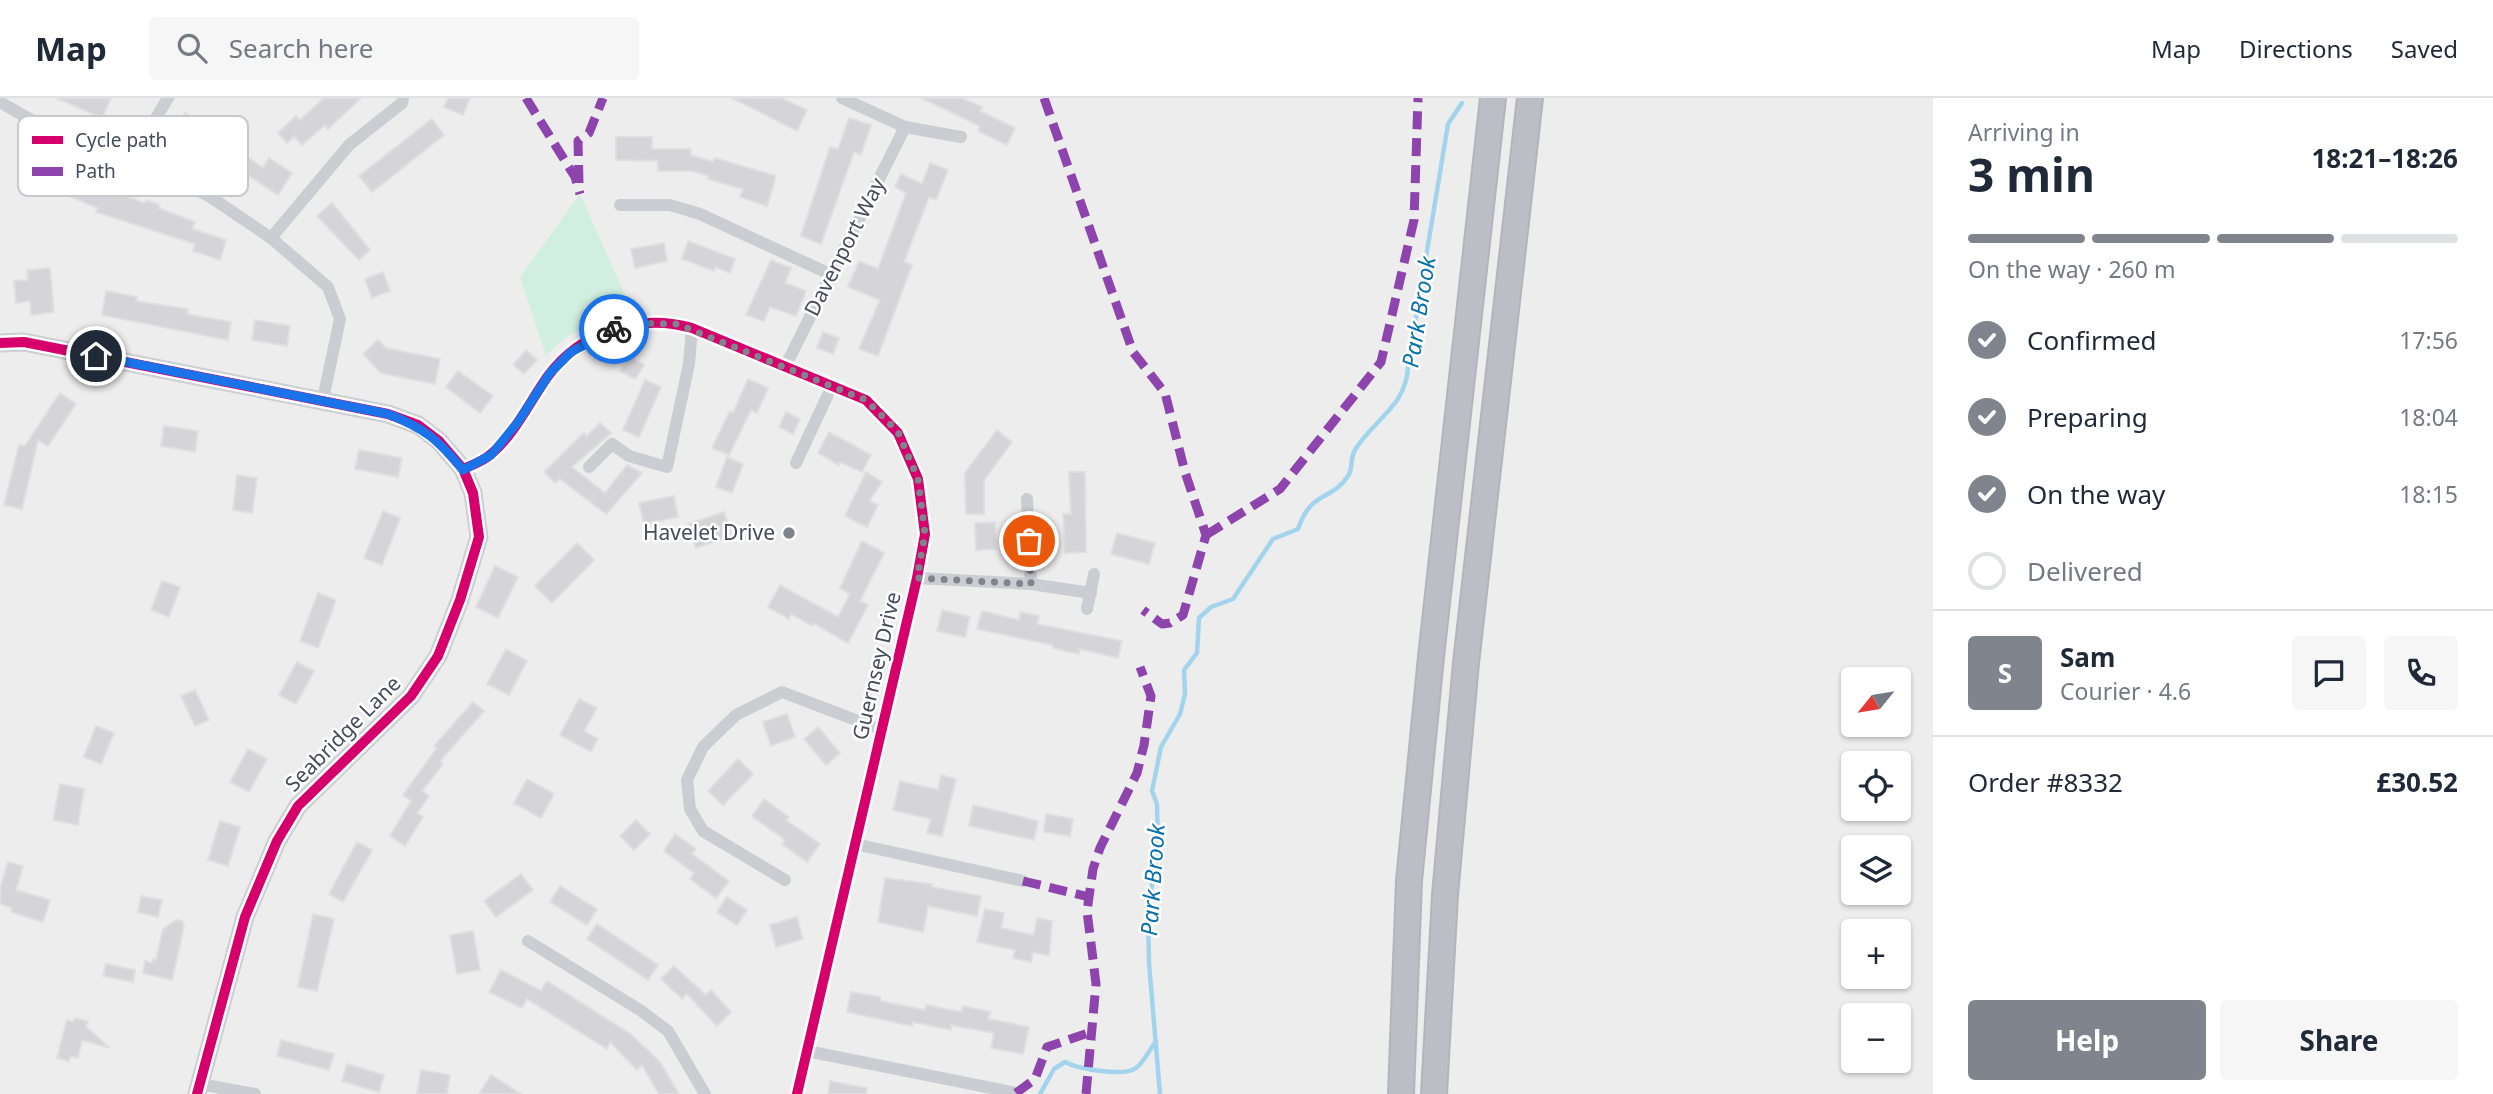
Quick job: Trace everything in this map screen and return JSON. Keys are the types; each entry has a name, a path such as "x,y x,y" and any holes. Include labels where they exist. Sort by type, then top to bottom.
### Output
{"highway":[{"path":"1401,1094 1409,881 1432,643 1493,98"},
{"path":"1434,1094 1445,895 1466,663 1530,98"}],"street":[{"path":"157,116 168,98"},
{"path":"271,238 349,145 402,103 403,98"},
{"path":"842,98 905,127 961,137"},
{"path":"0,102 24,116"},
{"name":"Davenport Way","path":"785,367 905,127"},
{"path":"209,196 271,238 328,287 340,319 323,399"},
{"path":"620,205 670,205 700,214 832,275"},
{"name":"Guernsey Drive","path":"463,470 491,455 518,422 550,373 571,352 609,330 631,323 677,324 692,328 866,400 898,432 918,479 925,534 797,1094"},
{"path":"589,467 612,444 629,456 667,467 690,364 692,328"},
{"name":"Seabridge Lane","path":"0,343 24,342 323,399 388,414 418,425 439,441 463,470 473,493 479,537 460,600 438,656 411,696 298,806 278,841 245,917 198,1089"},
{"path":"796,463 832,386"},
{"path":"1027,499 1031,584"},
{"path":"1087,610 1094,574"},
{"path":"917,578 1031,584 1091,593"},
{"path":"785,880 703,831 690,810 687,780 703,747 736,715 782,692 882,730"},
{"path":"855,844 1023,881"},
{"path":"528,941 640,1010 668,1031 705,1094"},
{"path":"807,1051 1016,1093"},
{"path":"198,1089 254,1094"}],"green space":[{"path":"580,194 632,311 597,322 574,333 546,356 520,277"}],"building":[{"path":"56,98 111,98 103,116"},
{"path":"324,98 361,98 328,129 325,125 302,145 294,136 287,143 278,133 296,116 300,120"},
{"path":"448,98 470,98 463,115 444,107"},
{"path":"732,98 781,98 807,110 797,131"},
{"path":"921,98 962,98 982,107 980,111 1015,128 1007,145 978,131 980,126"},
{"path":"849,118 871,125 861,155 854,152 821,244 801,236 830,147 838,149"},
{"path":"432,119 444,135 372,192 359,176"},
{"path":"616,137 652,137 652,149 691,149 691,155 713,162 715,158 776,176 767,206 740,197 743,189 708,179 709,176 692,171 658,171 658,161 616,160"},
{"path":"248,157 263,168 269,158 292,173 278,195 248,175"},
{"path":"930,163 948,170 936,200 929,197 904,262 912,265 878,356 859,349 880,300 848,287 859,261 878,269 906,193 895,187 901,174 922,184"},
{"path":"68,196 125,196 160,205 158,208 195,222 192,229 226,240 220,260 193,251 195,244 96,212 98,208"},
{"path":"332,203 370,250 359,260 317,216"},
{"path":"688,241 735,259 730,273 715,267 714,271 682,259"},
{"path":"664,243 667,261 635,268 631,249"},
{"path":"771,260 791,268 785,283 806,291 796,316 770,307 764,321 746,315"},
{"path":"50,268 54,312 31,315 30,301 16,303 14,281 28,280 27,270"},
{"path":"383,272 390,291 372,298 365,279"},
{"path":"106,291 137,297 136,301 188,309 187,314 231,322 228,340 102,315"},
{"path":"255,320 290,326 287,346 252,340"},
{"path":"823,332 839,338 833,354 817,348"},
{"path":"378,340 386,348 440,359 435,384 381,373 363,354"},
{"path":"526,350 537,360 524,374 513,365"},
{"path":"629,356 644,365 635,379 620,371"},
{"path":"458,371 493,396 480,413 446,387"},
{"path":"748,379 768,388 757,413 751,410 729,455 712,448 730,411 733,413"},
{"path":"645,380 661,387 639,437 623,430"},
{"path":"60,393 76,404 48,446 38,440 22,509 4,505 19,445 25,446"},
{"path":"786,412 800,419 793,434 779,427"},
{"path":"600,423 611,433 572,467 605,493 627,465 642,473 606,514 560,479 555,483 544,472 584,433 587,436"},
{"path":"164,426 198,431 195,452 161,446"},
{"path":"997,430 1012,442 984,480 984,514 966,514 965,473"},
{"path":"829,432 871,455 862,472 840,462 839,465 818,453"},
{"path":"359,450 402,458 398,477 355,469"},
{"path":"727,457 743,464 732,493 716,487"},
{"path":"866,472 882,482 869,501 878,505 867,527 845,516"},
{"path":"1069,472 1085,472 1086,552 1065,553 1063,514 1071,514"},
{"path":"237,475 257,478 252,513 233,510"},
{"path":"674,496 678,517 644,524 639,503"},
{"path":"383,511 400,518 382,565 364,558"},
{"path":"724,512 732,536 696,548 688,524"},
{"path":"995,522 996,549 976,550 975,523"},
{"path":"1117,533 1155,543 1149,564 1111,554"},
{"path":"862,541 884,553 860,601 868,605 848,643 813,623 812,626 791,614 789,619 768,607 780,585 838,617 850,594 840,588"},
{"path":"577,543 594,560 552,603 535,586"},
{"path":"495,566 518,577 498,618 476,607"},
{"path":"162,581 180,587 169,617 151,610"},
{"path":"318,593 336,600 318,648 300,641"},
{"path":"942,610 970,617 965,637 937,631"},
{"path":"982,611 1019,620 1020,612 1039,616 1037,624 1122,641 1118,658 1080,649 1079,654 1053,648 1053,645 977,629"},
{"path":"506,649 527,661 509,695 487,684"},
{"path":"297,662 314,671 296,704 279,695"},
{"path":"195,690 209,720 195,726 181,696"},
{"path":"579,699 597,708 584,731 598,739 591,752 560,735"},
{"path":"473,702 484,711 440,761 443,764 422,791 429,796 417,813 423,817 405,846 390,836 411,801 403,795 437,748 434,746"},
{"path":"787,714 795,737 771,746 763,722"},
{"path":"96,726 114,733 101,764 84,757"},
{"path":"818,727 840,753 826,765 804,739"},
{"path":"248,749 267,759 249,792 230,782"},
{"path":"738,759 753,774 723,805 708,791"},
{"path":"941,775 956,779 942,836 927,833 931,819 893,810 900,781 938,790"},
{"path":"527,779 554,794 541,818 514,803"},
{"path":"60,784 84,789 78,825 53,820"},
{"path":"764,799 789,817 786,820 820,844 807,862 782,844 785,840 752,816"},
{"path":"973,805 1038,821 1034,840 969,826"},
{"path":"1046,814 1073,819 1070,836 1044,832"},
{"path":"636,820 650,834 634,850 620,836"},
{"path":"220,821 240,827 228,866 208,860"},
{"path":"675,834 696,849 692,854 729,881 716,898 690,879 694,873 664,851"},
{"path":"357,842 372,850 343,902 329,894"},
{"path":"8,862 23,866 16,890 50,900 43,922 11,912 12,908 0,904 0,889"},
{"path":"521,874 533,890 496,917 484,901"},
{"path":"885,878 932,884 931,887 981,896 977,916 928,906 923,932 878,922"},
{"path":"560,886 597,909 587,925 550,902"},
{"path":"141,896 162,900 158,917 138,912"},
{"path":"727,897 747,910 737,925 717,912"},
{"path":"985,909 1004,913 1001,928 1034,935 1037,918 1052,921 1049,956 1033,952 1031,962 1013,958 1015,950 977,942"},
{"path":"313,914 334,919 317,991 298,987"},
{"path":"797,917 803,939 776,947 770,925"},
{"path":"176,920 182,921 184,926 172,980 143,973 145,961 152,963 153,959 156,960 163,929"},
{"path":"597,924 658,965 648,980 587,939"},
{"path":"473,931 480,970 457,974 450,935"},
{"path":"106,964 135,970 133,982 103,976"},
{"path":"674,966 706,995 711,990 731,1012 717,1026 687,994 682,999 661,979"},
{"path":"501,970 541,991 547,981 632,1035 660,1062 679,1094 659,1094 642,1065 637,1070 610,1042 607,1049 527,999 522,1008 489,992"},
{"path":"851,992 925,1010 926,1005 962,1012 963,1006 990,1012 988,1019 1029,1027 1023,1054 991,1048 994,1033 951,1025 951,1030 913,1022 912,1026 847,1012"},
{"path":"75,1018 88,1021 86,1027 110,1048 82,1040 78,1058 70,1056 69,1061 57,1058 67,1020 73,1022"},
{"path":"281,1040 334,1054 329,1070 277,1056"},
{"path":"347,1064 384,1075 379,1092 342,1081"},
{"path":"421,1070 450,1075 447,1094 417,1094"},
{"path":"491,1075 521,1094 479,1094"},
{"path":"830,1081 867,1088 866,1094 828,1094"}],"waterway":[{"name":"Park Brook","path":"1160,1094 1149,963 1148,909 1158,849 1157,804 1152,791 1161,747 1180,714 1185,694 1184,670 1197,653 1199,618 1211,607 1233,599 1273,539 1298,529 1309,508 1342,484 1350,473 1352,456 1362,439 1388,412 1402,392 1448,124 1462,103"},
{"path":"1040,1094 1054,1069 1065,1062 1101,1071 1130,1071 1142,1062 1156,1041"}],"marked path":[{"path":"526,98 575,177 580,194"},
{"path":"579,183 578,141 589,133 603,98"},
{"path":"1044,98 1133,352 1165,393 1185,472 1206,535 1183,615 1170,623 1162,624 1143,610"},
{"path":"1206,535 1280,489 1381,362 1414,220 1418,98"},
{"path":"1086,1094 1096,984 1087,911 1093,869 1100,848 1137,773 1144,745 1151,696 1140,667"},
{"path":"1023,881 1089,897"},
{"path":"1016,1093 1035,1079 1047,1047 1094,1031"}],"cycle path":[{"path":"463,469 485,459 500,446 548,376 577,347 613,330 652,323 692,328 866,400 898,433 918,479 925,534 797,1094"},
{"path":"0,343 24,342 388,414 418,425 439,441 463,469 473,493 479,537 460,600 438,656 411,696 298,806 277,841 245,917 197,1094"}],"way so far":[{"path":"614,329 631,323 649,322 692,328 866,400 898,432 918,479 925,534 917,578 1031,584 1029,541"}],"place":[{"name":"Havelet Drive","path":"789,533"}],"route":[{"path":"96,356 388,414 418,425 439,441 463,470 491,455 518,422 550,373 571,352 614,329"}]}
